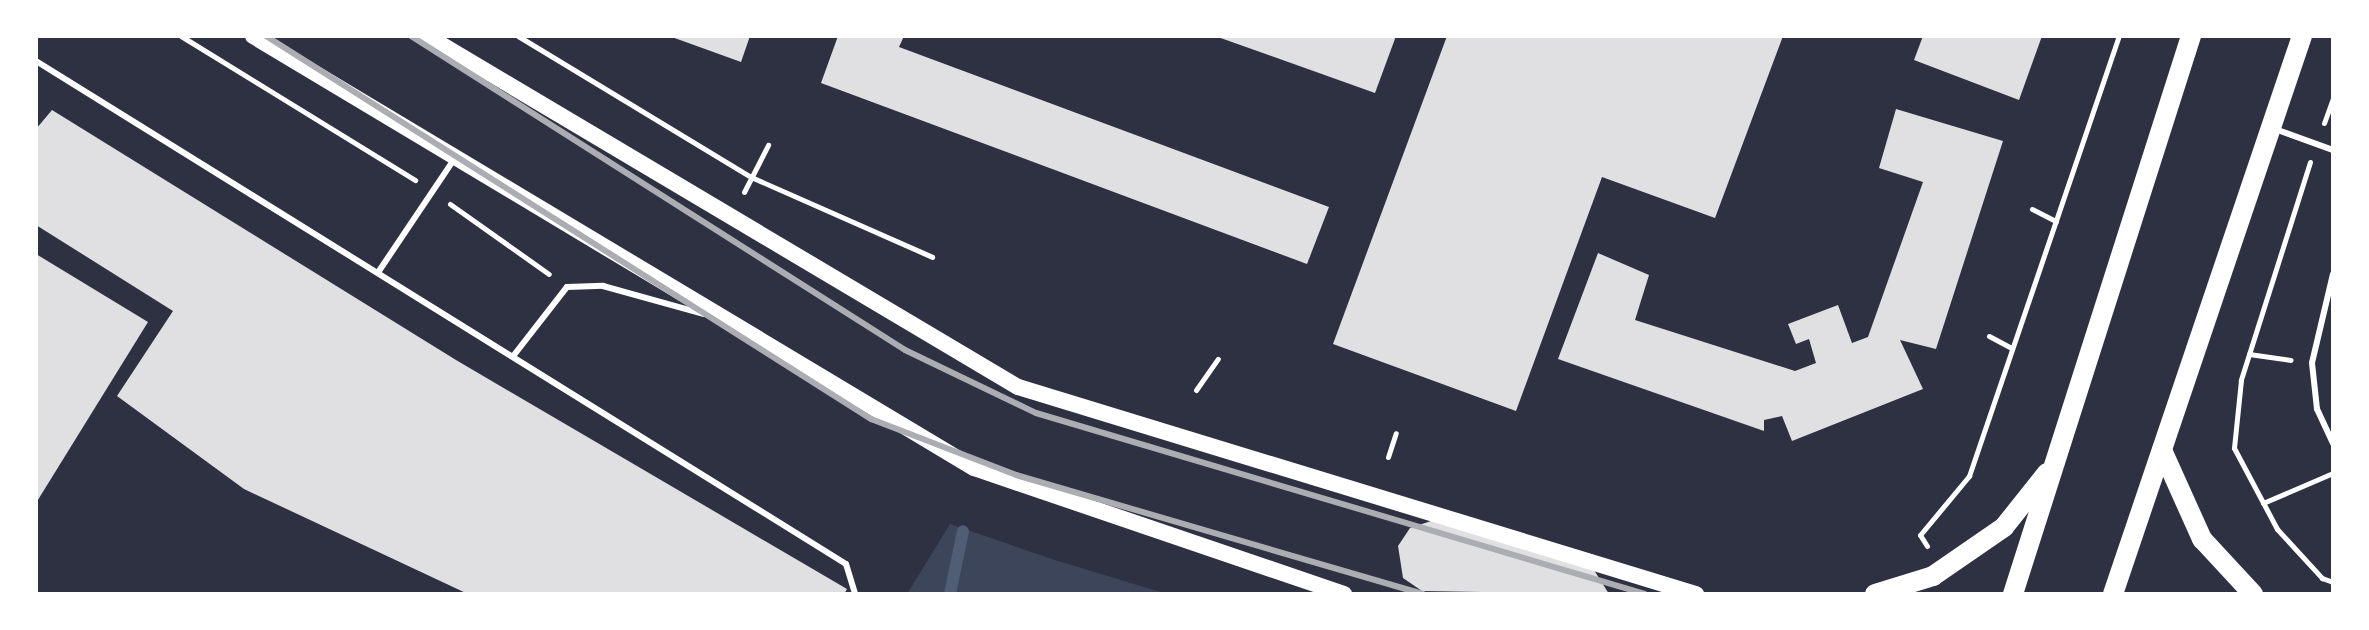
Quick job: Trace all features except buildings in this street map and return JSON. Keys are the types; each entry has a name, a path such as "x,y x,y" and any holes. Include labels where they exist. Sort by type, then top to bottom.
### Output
{"main road":[{"path":"253,36 974,468 1344,594"},
{"path":"427,36 1018,387 1696,594"},
{"path":"2013,594 2191,36"},
{"path":"2113,594 2302,36"},
{"path":"2162,450 2202,539 2253,594"},
{"path":"1875,594 1933,576 2004,527 2057,459"}],"lane":[{"path":"36,61 379,271 846,564 855,594"},
{"path":"2271,128 2333,150"},
{"path":"379,271 456,157"},
{"path":"2333,274 2312,363 2317,409 2333,444"},
{"path":"514,355 567,287 603,286 738,324"}],"path":[{"path":"181,36 432,191 567,287"},
{"path":"518,36 751,177 932,257"},
{"path":"1920,535 1969,476 2119,36"},
{"path":"2333,98 2241,380 2234,448 2277,529 2322,578 2333,582"},
{"path":"731,217 768,145"},
{"path":"2032,209 2056,221"},
{"path":"1989,336 2012,348"},
{"path":"2249,354 2312,363"},
{"path":"1196,390 1218,359"},
{"path":"1388,457 1396,433"},
{"path":"2263,503 2333,473"}],"shaded area":[{"path":"950,524 1055,560 1167,594 907,594"}],"waterway":[{"path":"950,594 963,531"}],"railway":[{"path":"266,36 871,419 1016,475 1423,594"},
{"path":"411,36 905,350 1036,413 1645,594"}]}
